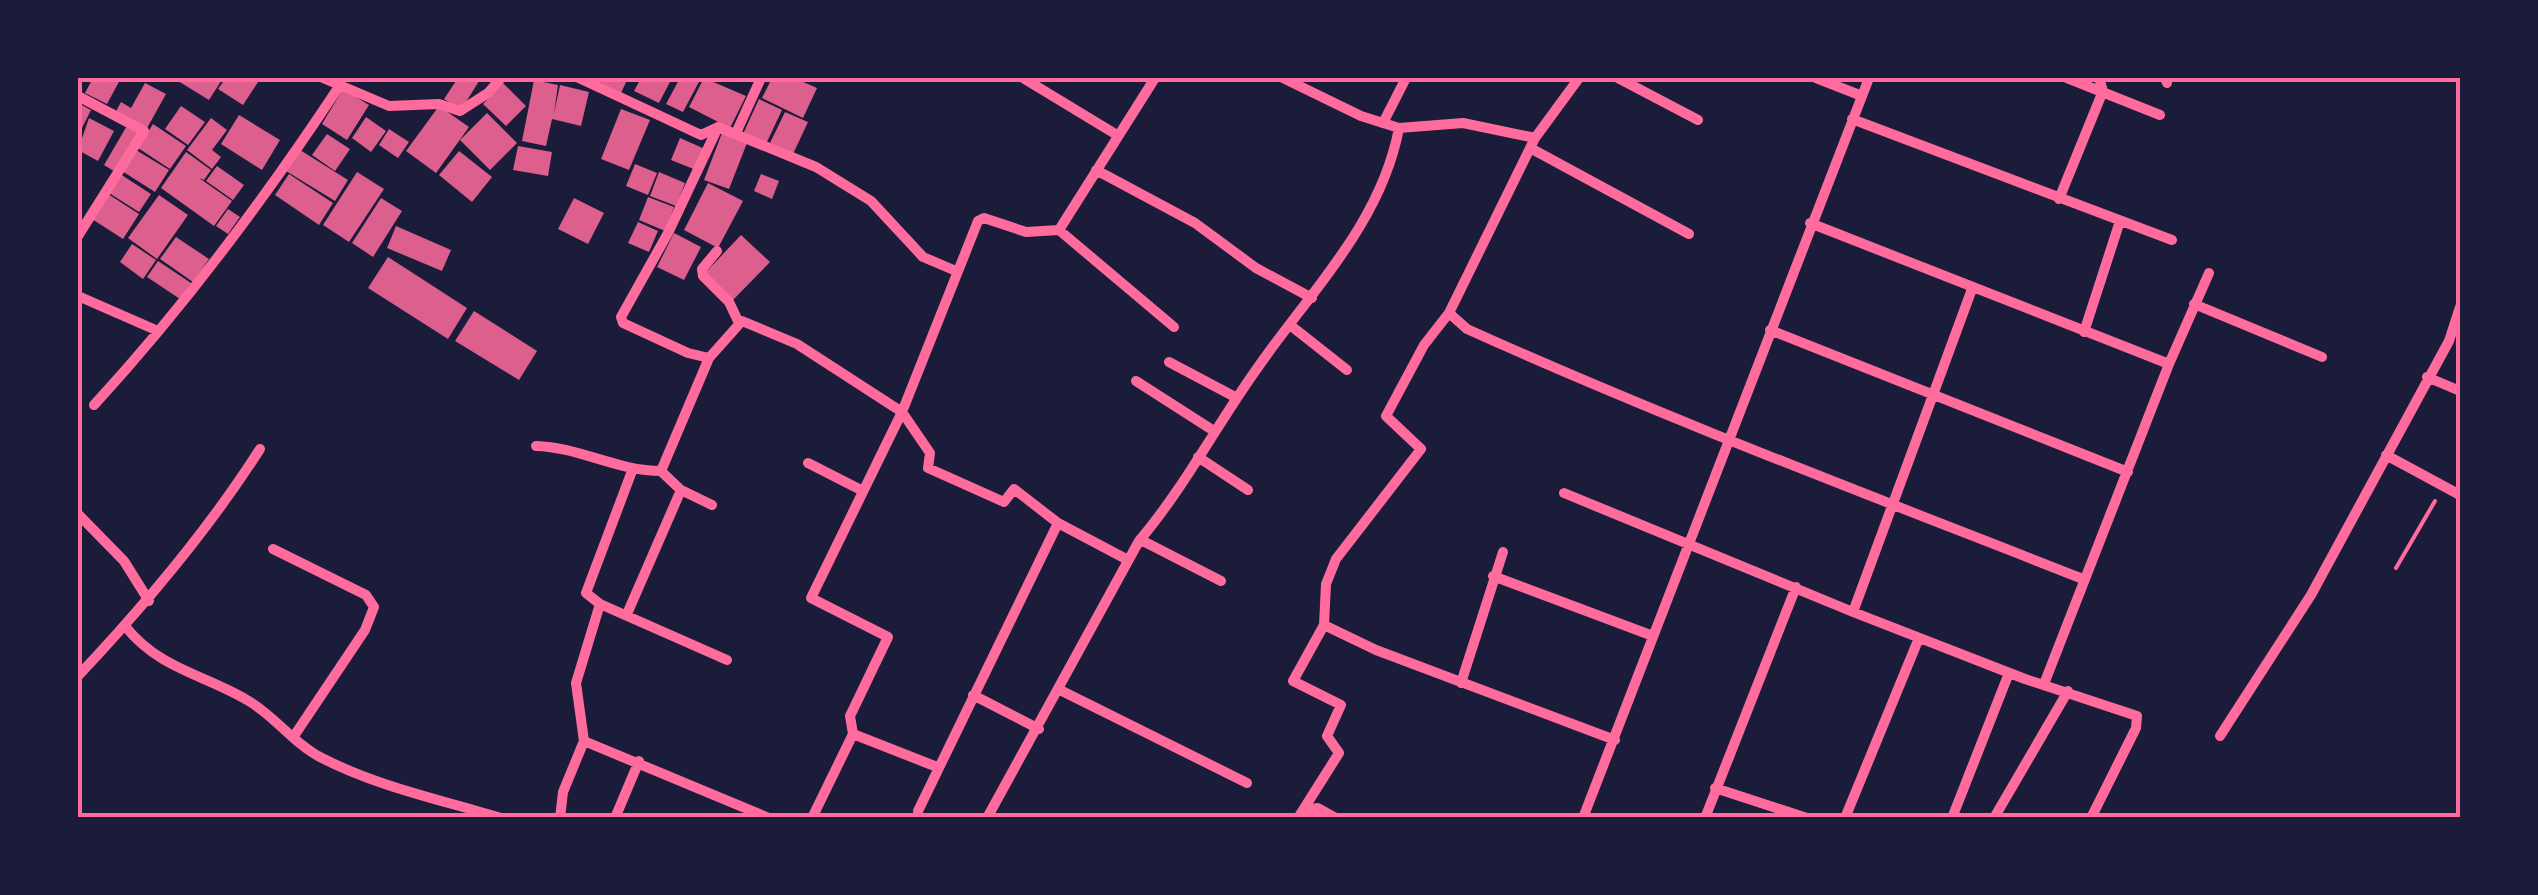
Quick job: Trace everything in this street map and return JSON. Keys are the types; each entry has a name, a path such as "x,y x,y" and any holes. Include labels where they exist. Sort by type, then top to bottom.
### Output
{"street":[{"path":"324,78 389,106 439,104 460,111 488,93 501,78"},
{"path":"579,78 700,136 718,127 816,168 871,202 923,257 956,272"},
{"path":"736,133 761,78"},
{"path":"1023,78 1117,134"},
{"path":"1059,230 1155,78"},
{"path":"1283,78 1399,128 1462,123 1534,143 1689,234"},
{"path":"1383,123 1406,78"},
{"path":"1302,814 1339,753 1327,736 1340,705 1293,681 1324,626 1326,584 1336,559 1420,449 1386,416 1424,344 1449,313 1534,143 1579,78"},
{"path":"1618,78 1698,120"},
{"path":"1816,78 1862,96"},
{"path":"1583,818 1869,78"},
{"path":"2067,78 2160,115"},
{"path":"2059,199 2102,91 2098,78"},
{"path":"94,405 158,331 280,174 340,85"},
{"path":"78,96 144,131 78,236"},
{"path":"1852,119 2172,240"},
{"path":"708,358 658,340 621,317 668,234 718,127"},
{"path":"987,818 1128,560 1376,202 1394,158 1399,128"},
{"path":"1096,170 1195,223 1256,268 1312,298"},
{"path":"812,818 852,734 850,716 888,635 811,600 902,412 980,219 1026,232 1059,230 1174,328"},
{"path":"2084,332 2120,221"},
{"path":"1810,223 2168,364"},
{"path":"716,251 702,269 703,276 729,302 739,323"},
{"path":"2044,684 2168,364 2209,273"},
{"path":"1853,612 1972,290"},
{"path":"78,296 158,331"},
{"path":"2194,304 2322,357"},
{"path":"2220,736 2311,594 2449,341 2460,307"},
{"path":"1449,313 1467,330 1609,393 1732,438 2083,579"},
{"path":"661,471 708,358 739,323 748,321 797,344 902,412 930,454 928,468 1004,502 1014,488 1058,522 1128,560"},
{"path":"1290,326 1347,370"},
{"path":"1770,330 2128,472"},
{"path":"1169,362 1237,398"},
{"path":"2427,377 2460,391"},
{"path":"1136,381 1214,432"},
{"path":"536,446 556,447 632,471 661,471 681,490 712,505"},
{"path":"78,676 149,600 219,513 260,449"},
{"path":"2386,455 2460,495"},
{"path":"1198,457 1248,490"},
{"path":"808,462 863,490"},
{"path":"632,471 586,593 600,604 727,660"},
{"path":"627,614 681,490"},
{"path":"1564,492 1919,638 2136,716 2138,722 2091,818"},
{"path":"78,514 124,560 149,600"},
{"path":"918,811 1058,522"},
{"path":"1141,540 1222,580"},
{"path":"273,548 366,595 374,607 372,620 294,736"},
{"path":"1460,683 1503,552"},
{"path":"1494,576 1653,636"},
{"path":"1705,818 1796,587"},
{"path":"560,818 563,792 584,740 576,683 600,604"},
{"path":"125,626 142,648 170,667 248,700 318,756 398,787 502,818"},
{"path":"1324,626 1460,683 1615,740"},
{"path":"1844,818 1919,638"},
{"path":"1952,818 2009,673"},
{"path":"1060,690 1247,782"},
{"path":"1994,818 2068,691"},
{"path":"973,695 1039,729"},
{"path":"852,734 937,767"},
{"path":"584,740 769,818"},
{"path":"615,818 639,761"},
{"path":"1715,788 1808,818"},
{"path":"1302,814 1318,808 1336,818"}],"path":[{"path":"2396,568 2445,484"}],"building":[{"path":"93,78 121,78 107,104 85,93"},
{"path":"223,78 209,100 178,81"},
{"path":"226,78 251,78 258,82 243,105 218,89"},
{"path":"458,78 481,78 461,110 444,99"},
{"path":"628,78 621,93 597,81"},
{"path":"641,78 672,78 659,103 634,91"},
{"path":"680,78 701,78 683,112 666,104"},
{"path":"704,78 746,96 730,128 689,107"},
{"path":"772,78 794,78 817,88 803,118 762,98"},
{"path":"534,80 558,85 554,113 560,85 589,92 581,126 552,119 546,146 522,141"},
{"path":"145,83 166,94 146,130 115,113 121,102 131,108"},
{"path":"503,83 526,106 506,126 483,104"},
{"path":"343,89 369,105 347,140 322,124"},
{"path":"759,99 782,110 766,144 743,134"},
{"path":"78,103 91,110 78,136"},
{"path":"181,106 205,122 188,145 165,129"},
{"path":"439,106 469,127 436,173 406,151"},
{"path":"621,109 650,120 629,170 601,159"},
{"path":"785,112 808,122 793,154 770,143"},
{"path":"487,113 517,143 490,170 460,140"},
{"path":"239,115 280,140 262,170 221,144"},
{"path":"366,117 386,131 371,152 352,138"},
{"path":"89,118 114,131 98,161 78,150"},
{"path":"211,118 227,130 212,150 221,157 212,169 187,150"},
{"path":"128,124 141,132 117,173 104,165"},
{"path":"153,124 186,146 170,169 138,148"},
{"path":"389,129 409,142 398,158 379,145"},
{"path":"722,133 747,143 729,189 704,180"},
{"path":"327,134 350,149 335,171 312,155"},
{"path":"680,138 705,149 696,170 671,160"},
{"path":"518,146 552,152 548,176 513,170"},
{"path":"136,150 169,170 155,192 122,171"},
{"path":"300,150 348,180 335,201 286,171"},
{"path":"459,151 492,177 472,202 439,175"},
{"path":"186,152 211,170 204,180 199,178 232,201 214,226 161,188"},
{"path":"635,164 657,173 648,195 626,186"},
{"path":"217,166 244,185 233,200 206,181"},
{"path":"357,172 384,189 349,242 323,225"},
{"path":"659,172 685,183 676,206 650,196"},
{"path":"120,174 151,194 139,212 109,193"},
{"path":"289,174 333,203 319,225 275,195"},
{"path":"761,174 779,181 772,199 754,191"},
{"path":"708,183 743,201 718,248 684,230"},
{"path":"108,194 139,214 123,239 92,219"},
{"path":"159,195 188,215 157,259 128,238"},
{"path":"648,197 674,207 665,231 639,220"},
{"path":"381,198 402,211 373,257 352,243"},
{"path":"574,198 604,213 588,244 558,229"},
{"path":"228,209 240,217 228,234 216,226"},
{"path":"638,222 658,231 649,252 628,243"},
{"path":"396,226 451,250 442,271 387,248"},
{"path":"674,233 701,247 684,280 657,267"},
{"path":"741,235 770,262 733,300 705,273"},
{"path":"176,237 209,259 193,282 160,259"},
{"path":"132,244 156,260 143,279 120,262"},
{"path":"388,257 467,308 448,339 368,288"},
{"path":"158,261 191,283 180,299 147,277"},
{"path":"474,311 537,351 519,380 455,341"}]}
